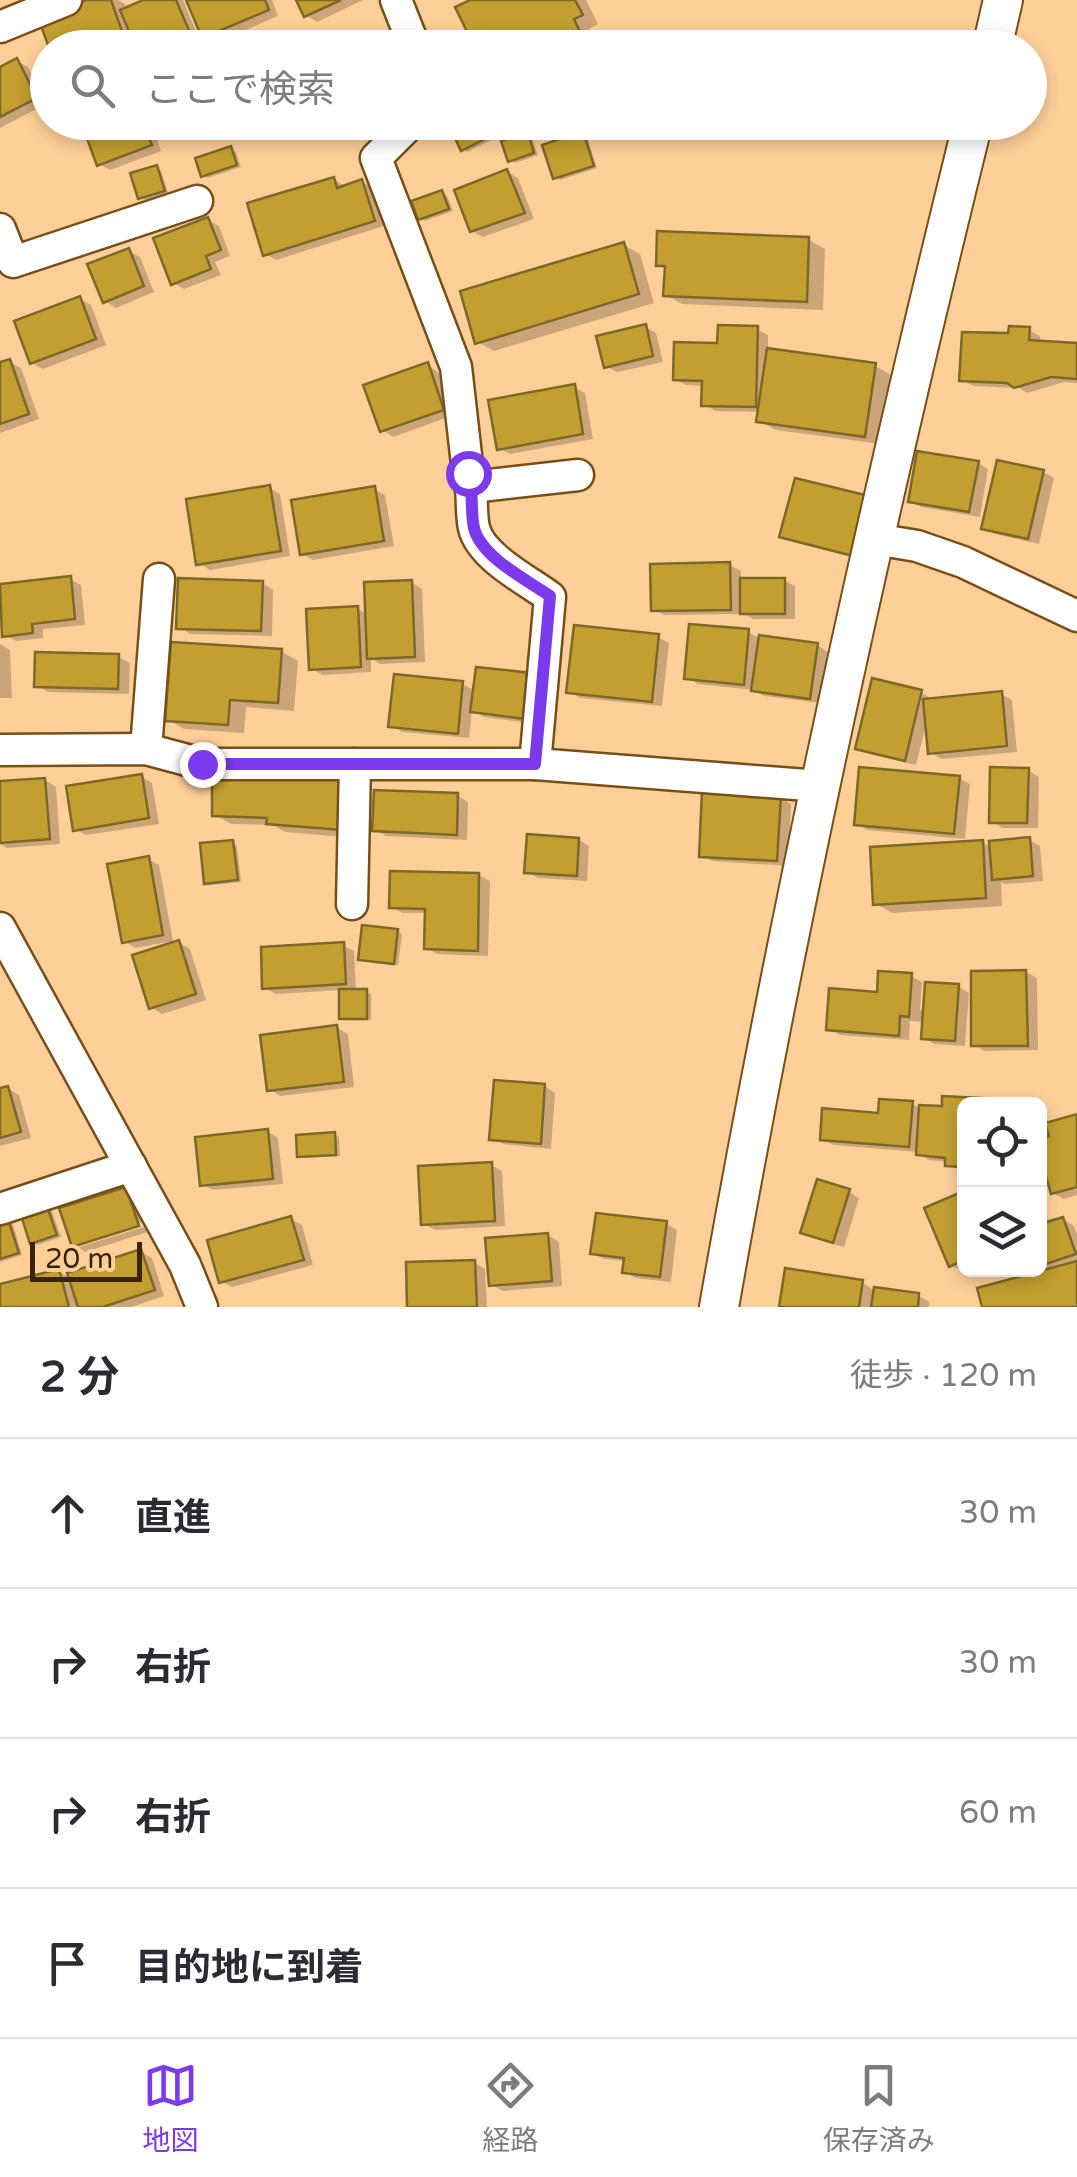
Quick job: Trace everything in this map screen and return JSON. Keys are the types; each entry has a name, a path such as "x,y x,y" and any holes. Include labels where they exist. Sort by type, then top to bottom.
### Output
{"street":[{"path":"0,27 66,0"},
{"path":"396,0 408,30"},
{"path":"996,30 1003,0"},
{"path":"394,140 376,158 456,367 474,530 490,554 550,596 535,764"},
{"path":"719,1307 820,786 912,370 969,140"},
{"path":"0,229 14,262 197,201"},
{"path":"472,487 578,475"},
{"path":"875,538 918,546 963,562 1077,616"},
{"path":"146,749 160,579"},
{"path":"0,750 146,749 202,764 535,764 820,786"},
{"path":"352,904 355,764"},
{"path":"0,928 185,1265 202,1307"},
{"path":"0,1209 131,1166"}],"building":[{"path":"86,0 111,0 122,30 43,30 38,17"},
{"path":"143,0 176,0 189,30 128,30 120,10"},
{"path":"186,0 265,0 269,10 221,30 199,30"},
{"path":"296,0 341,0 304,17"},
{"path":"470,0 575,0 583,15 574,19 579,30 466,30 455,7"},
{"path":"17,58 30,84 30,102 0,117 0,67"},
{"path":"88,140 150,140 152,145 97,166"},
{"path":"456,140 483,140 461,151"},
{"path":"530,140 534,153 508,162 501,141"},
{"path":"557,140 586,140 594,166 553,179 542,145"},
{"path":"231,146 237,165 201,177 195,158"},
{"path":"157,165 165,191 138,199 130,173"},
{"path":"507,169 525,213 470,232 454,190"},
{"path":"334,177 337,188 362,179 375,221 263,256 247,203"},
{"path":"442,190 449,209 418,220 411,201"},
{"path":"208,217 221,250 206,256 211,269 171,285 153,238"},
{"path":"657,231 809,237 807,302 663,296 665,266 656,266"},
{"path":"624,242 639,294 475,344 460,291"},
{"path":"129,248 144,286 103,303 87,264"},
{"path":"80,296 96,339 30,364 14,321"},
{"path":"646,324 653,356 604,368 596,336"},
{"path":"718,325 758,326 756,407 701,406 702,381 673,380 674,342 717,343"},
{"path":"1009,326 1030,327 1029,340 1077,343 1077,379 1051,377 1014,388 1007,383 959,381 962,332 1008,333"},
{"path":"767,348 876,363 865,437 756,422"},
{"path":"10,359 29,414 0,424 0,362"},
{"path":"428,362 444,410 380,432 363,385"},
{"path":"575,384 583,434 497,450 488,400"},
{"path":"917,451 979,461 969,512 908,502"},
{"path":"997,460 1044,470 1028,539 981,529"},
{"path":"795,478 869,496 853,556 779,537"},
{"path":"270,485 281,551 196,565 186,499"},
{"path":"375,486 384,541 300,555 291,500"},
{"path":"730,562 731,610 651,611 650,564"},
{"path":"71,576 75,619 32,624 33,633 2,637 0,584"},
{"path":"178,578 263,581 261,631 176,629"},
{"path":"740,578 785,578 785,614 740,614"},
{"path":"412,580 415,657 367,659 364,582"},
{"path":"358,606 361,667 309,670 306,609"},
{"path":"689,624 749,629 744,685 684,679"},
{"path":"574,625 659,634 652,702 566,693"},
{"path":"759,635 818,643 810,699 751,691"},
{"path":"171,642 282,649 278,703 230,700 228,725 165,721"},
{"path":"35,652 119,654 118,689 34,687"},
{"path":"476,667 533,673 526,719 470,712"},
{"path":"394,674 463,681 458,734 388,727"},
{"path":"872,678 922,690 905,761 855,749"},
{"path":"1002,691 1007,746 928,754 923,699"},
{"path":"859,767 960,776 954,834 854,825"},
{"path":"990,767 1029,768 1027,823 989,823"},
{"path":"212,771 346,778 342,830 266,824 267,818 212,816"},
{"path":"142,774 149,818 73,831 66,786"},
{"path":"45,778 50,839 0,843 0,781"},
{"path":"374,790 458,793 457,835 372,831"},
{"path":"702,791 781,796 777,861 699,857"},
{"path":"527,834 579,838 577,876 524,873"},
{"path":"1030,837 1033,876 992,880 989,841"},
{"path":"233,840 238,880 204,884 200,843"},
{"path":"983,840 986,898 873,905 870,847"},
{"path":"149,856 163,935 122,943 107,864"},
{"path":"390,871 479,873 478,951 424,949 425,909 389,908"},
{"path":"362,925 398,929 394,964 358,960"},
{"path":"179,940 196,994 149,1009 132,955"},
{"path":"344,942 346,984 262,989 261,947"},
{"path":"1026,970 1028,1046 971,1046 971,971"},
{"path":"878,971 912,973 909,1017 900,1016 899,1036 826,1030 829,988 877,992"},
{"path":"925,982 959,984 955,1041 921,1039"},
{"path":"339,989 367,989 367,1019 339,1019"},
{"path":"337,1025 344,1082 267,1091 260,1035"},
{"path":"494,1080 545,1084 541,1144 489,1140"},
{"path":"8,1086 21,1132 0,1138 0,1088"},
{"path":"942,1096 961,1097 957,1097 957,1167 945,1166 945,1158 916,1155 919,1105 942,1106"},
{"path":"879,1099 913,1101 909,1147 820,1140 822,1108 878,1113"},
{"path":"1077,1114 1077,1187 1051,1194 1047,1180 1047,1122"},
{"path":"268,1129 273,1179 200,1186 195,1137"},
{"path":"335,1132 336,1155 297,1157 296,1135"},
{"path":"492,1162 495,1221 421,1225 418,1166"},
{"path":"817,1179 850,1189 833,1243 800,1233"},
{"path":"126,1187 139,1226 72,1247 59,1208"},
{"path":"957,1194 957,1263 949,1267 924,1208"},
{"path":"47,1206 57,1235 30,1244 21,1215"},
{"path":"596,1213 667,1221 660,1277 622,1273 624,1258 590,1254"},
{"path":"291,1216 304,1260 219,1283 207,1240"},
{"path":"1063,1217 1076,1254 1047,1264 1047,1222"},
{"path":"8,1219 19,1253 0,1259 0,1222"},
{"path":"548,1233 552,1281 489,1286 485,1238"},
{"path":"141,1249 155,1290 103,1307 78,1307 67,1273"},
{"path":"475,1260 477,1307 407,1307 406,1262"},
{"path":"1077,1261 1077,1307 982,1307 977,1288 1018,1277 1047,1277 1047,1269"},
{"path":"785,1268 863,1280 859,1307 779,1307"},
{"path":"59,1269 69,1307 0,1307 0,1284"},
{"path":"874,1287 919,1293 918,1307 871,1307"}],"route":[{"path":"202,764 535,764 550,596 490,554 474,530 468,473"}]}
